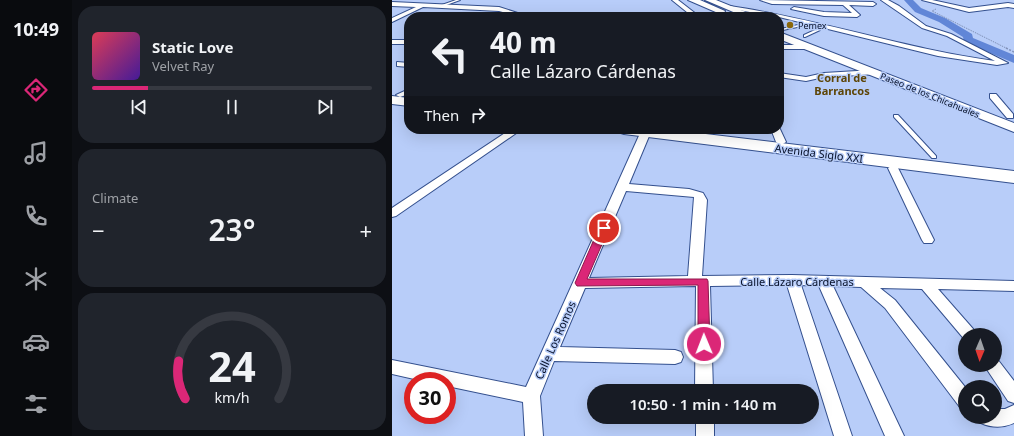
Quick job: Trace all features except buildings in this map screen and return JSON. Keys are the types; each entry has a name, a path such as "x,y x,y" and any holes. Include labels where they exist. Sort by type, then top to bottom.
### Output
{"highway":[{"name":"Avenida Siglo XXI","path":"673,134 735,143 1014,171"},
{"name":"Avenida Siglo XXI","path":"735,134 780,138 832,152 1014,177"},
{"path":"780,138 934,157 1014,165"},
{"path":"735,143 795,155 894,168 1014,181"}],"main road":[{"path":"692,0 722,12"},
{"path":"709,0 740,12"},
{"name":"Paseo de los Chicahuales","path":"784,33 807,42 874,72 1014,128"},
{"path":"784,34 816,46 825,45"},
{"name":"Paseo de los Chicahuales","path":"807,42 825,45 1012,116"}],"street":[{"path":"675,0 691,12"},
{"path":"763,0 873,4 782,3"},
{"path":"784,18 945,56 1004,63 949,36 929,30 884,0"},
{"path":"925,0 947,6 978,10 1011,5 1014,0"},
{"path":"774,1 824,14 857,15 845,4"},
{"path":"392,4 500,7 512,12"},
{"path":"409,12 423,5"},
{"path":"730,8 756,12"},
{"path":"392,20 404,14"},
{"path":"392,42 404,42"},
{"path":"784,46 807,42"},
{"path":"400,64 404,65"},
{"path":"784,76 806,79 824,75 874,72"},
{"path":"993,96 1012,116"},
{"path":"392,213 510,134"},
{"name":"Calle Los Romos","path":"531,396 644,134"},
{"path":"894,168 928,240"},
{"path":"622,187 689,192 698,195 701,200 699,281 704,384"},
{"path":"792,280 843,436"},
{"name":"Calle Lázaro Cárdenas","path":"580,283 792,280 1014,286"},
{"path":"824,281 895,436"},
{"path":"864,282 890,304 958,391"},
{"path":"926,284 962,328"},
{"path":"549,354 675,357"},
{"path":"392,367 531,396 534,436"},
{"path":"997,372 1014,395"},
{"path":"705,424 705,436"}],"lane":[{"path":"440,6 459,0"},
{"path":"784,31 802,25 818,30 807,42"},
{"path":"896,116 934,157"}],"path":[{"path":"947,6 932,11 1014,52"}],"waterway":[{"path":"908,0 918,10 942,20 968,36 968,40 1014,59"}],"place":[{"name":"Pemex","path":"790,25"}],"district":[{"name":"Corral de Barrancos","path":"842,83"}],"route":[{"path":"604,228 580,283 703,281 704,344"}]}
